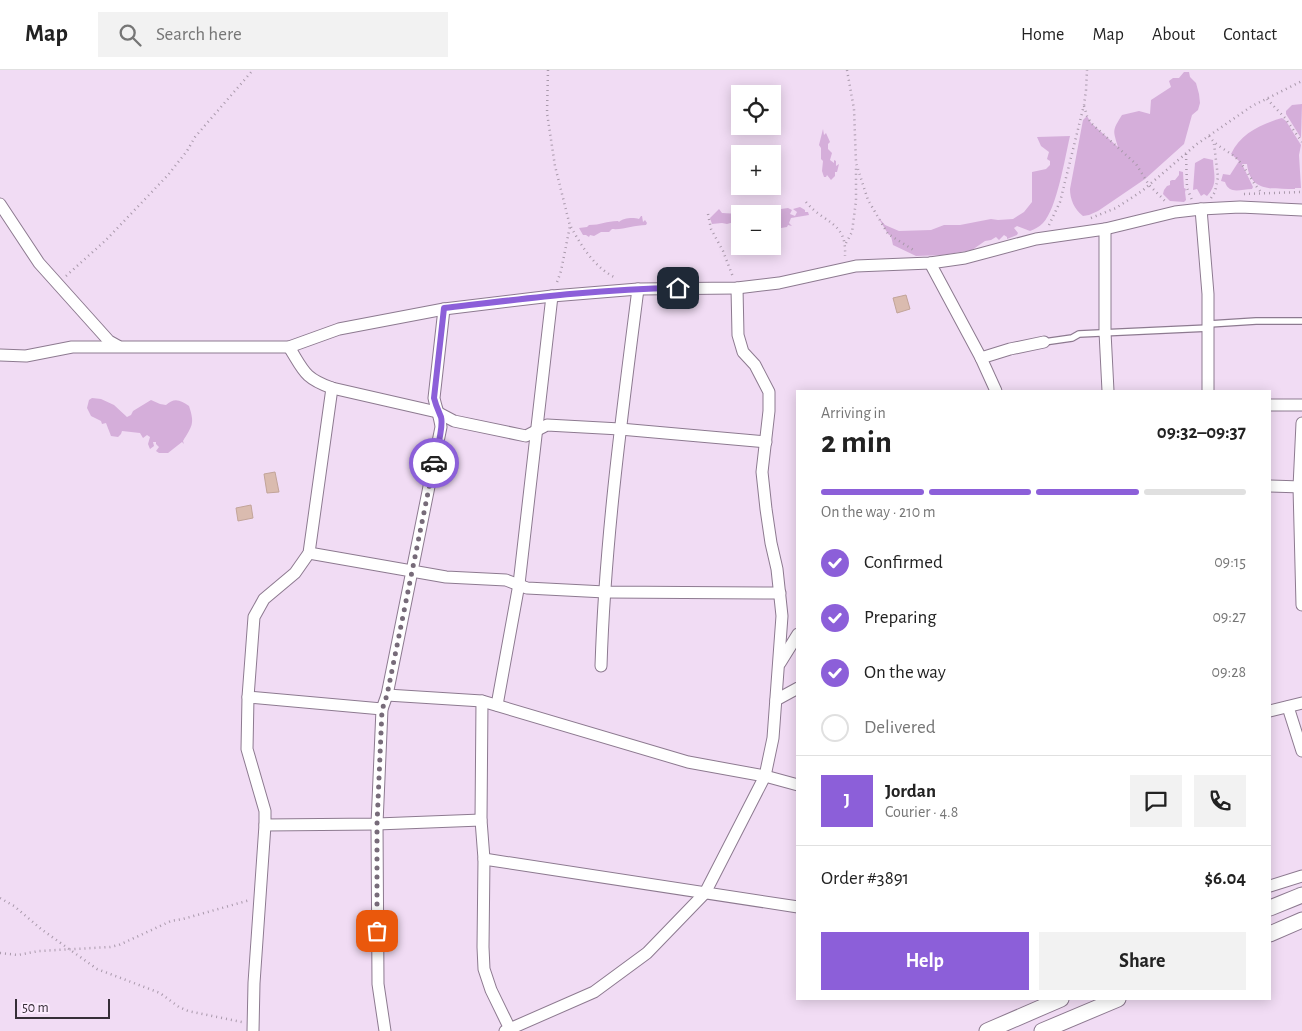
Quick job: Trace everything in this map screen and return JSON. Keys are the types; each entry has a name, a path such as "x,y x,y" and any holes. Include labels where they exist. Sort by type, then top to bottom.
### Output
{"street":[{"path":"0,355 26,356 72,347 289,347 339,329 444,308 638,289 738,288 780,282 856,266 930,263 965,258 1036,239 1105,229 1204,203 1302,210"},
{"path":"1204,203 1209,326 1208,390"},
{"path":"0,204 39,263 109,341 118,346"},
{"path":"1105,229 1105,332 1108,390"},
{"path":"930,263 981,358 993,390"},
{"path":"482,700 484,969 507,1030 594,992 647,953 705,893 765,776 773,738 782,616 762,472 769,411 769,392 754,365 743,352 738,335 738,288"},
{"path":"601,666 605,592 620,429 638,289"},
{"path":"496,705 519,584 552,296"},
{"path":"385,1031 378,984 377,824 382,710 387,695 441,427 434,398 444,308"},
{"path":"981,358 1010,348 1044,342"},
{"path":"289,347 307,376 332,388 437,412 454,421 526,436 547,425 620,429 766,442"},
{"path":"253,1028 254,983 266,825 265,811 247,748 248,697 254,617 257,608 264,599 294,573 310,554 332,388"},
{"path":"1271,405 1302,405"},
{"path":"1302,424 1302,606"},
{"path":"1271,486 1301,487"},
{"path":"310,554 446,577 506,580 527,588 605,592 780,593"},
{"path":"779,666 796,637"},
{"path":"776,700 796,689"},
{"path":"387,695 482,700 688,762 765,776 796,784"},
{"path":"248,697 382,710"},
{"path":"1271,711 1302,703"},
{"path":"1288,707 1302,751"},
{"path":"266,825 377,824 482,820"},
{"path":"484,859 796,907"},
{"path":"1271,886 1302,876"},
{"path":"1271,908 1302,895"},
{"path":"1271,934 1302,920"},
{"path":"986,1031 1038,1003 1056,1000"},
{"path":"1042,1031 1116,1000"}],"lane":[{"path":"1044,342 1072,338 1079,334 1209,326 1256,321 1302,321"}],"path":[{"path":"57,284 106,240 168,175 187,151 195,137 253,70"},
{"path":"548,70 547,113 555,166 570,226 591,259 616,278"},
{"path":"844,269 846,243 852,232 855,210 856,163 854,109 847,70"},
{"path":"1036,239 1053,220 1060,202 1084,105 1087,70"},
{"path":"1089,219 1116,208 1149,185 1208,136 1252,106 1302,82"},
{"path":"1267,99 1285,118 1302,142"},
{"path":"1084,105 1091,123 1136,164 1149,185 1175,212"},
{"path":"1208,136 1214,144 1234,156 1252,183 1262,193"},
{"path":"1204,203 1215,192 1218,176 1214,144"},
{"path":"1186,154 1187,188 1192,200 1204,203 1215,199"},
{"path":"856,163 868,200 888,234 923,256 930,263"},
{"path":"1237,196 1302,192"},
{"path":"806,202 840,230 846,243"},
{"path":"708,214 710,229 723,251 738,288"},
{"path":"552,296 561,271 570,226"},
{"path":"0,953 18,955 39,951 110,947 119,945 171,921 260,897"},
{"path":"0,898 14,906 68,950 97,969 160,993 179,1007 188,1011 253,1028"}],"shaded area":[{"path":"1184,72 1189,72 1190,77 1196,83 1200,103 1198,110 1192,115 1184,144 1145,179 1098,211 1083,216 1073,204 1070,189 1083,120 1087,116 1091,123 1118,147 1114,131 1122,115 1139,111 1150,114 1151,100 1171,87 1169,81 1173,78 1179,78"},
{"path":"1302,104 1301,138 1286,111 1292,105"},
{"path":"1282,118 1286,121 1301,145 1299,155 1301,188 1279,189 1264,187 1253,180 1247,164 1242,164 1253,187 1252,189 1229,189 1225,182 1221,181 1223,174 1230,175 1239,161 1231,154 1240,140 1252,130"},
{"path":"823,129 824,135 826,133 830,142 828,149 832,153 830,160 834,163 834,160 836,161 836,166 839,164 835,176 831,180 827,175 824,177 822,171 823,161 819,145"},
{"path":"1070,136 1060,182 1048,216 1043,223 1030,231 1017,226 1014,228 1018,233 1017,235 1007,239 1004,235 999,240 996,237 985,241 972,250 943,255 916,256 893,245 891,236 878,217 885,225 899,231 931,230 944,225 960,225 991,219 1013,219 1024,212 1032,202 1032,172 1046,169 1050,165 1050,161 1047,159 1049,152 1041,146 1037,137"},
{"path":"1204,158 1213,160 1215,180 1213,188 1207,196 1204,194 1201,196 1197,189 1193,190 1195,163"},
{"path":"1179,171 1183,172 1184,188 1186,189 1186,200 1184,202 1170,201 1163,194 1167,186 1170,185 1170,181 1175,180 1179,175"},
{"path":"800,207 805,212 808,212 809,215 791,218 789,223 792,226 788,225 781,228 781,209 788,208 792,210 790,214 795,216 797,212 793,209"},
{"path":"719,209 722,213 731,214 731,223 712,224 710,218"},
{"path":"641,216 643,222 645,220 647,223 646,225 612,229 609,232 601,232 589,237 583,235 579,228 619,222 628,218 639,219"},
{"path":"92,398 101,399 114,405 127,417 151,400 166,405 175,400 180,401 189,406 192,425 183,441 184,444 182,442 168,453 159,453 156,451 159,447 156,442 153,442 154,446 150,449 148,444 150,437 147,435 143,438 140,433 122,431 118,437 111,436 106,423 102,424 101,421 91,416 87,408 89,400"}],"building":[{"path":"906,295 910,309 897,313 893,298"},
{"path":"275,472 279,492 267,493 264,474"},
{"path":"251,505 253,518 238,521 236,508"}],"way so far":[{"path":"377,931 377,824 382,710 387,695 434,463"}],"route":[{"path":"434,463 441,427 434,398 444,308 570,294 678,288"}]}
